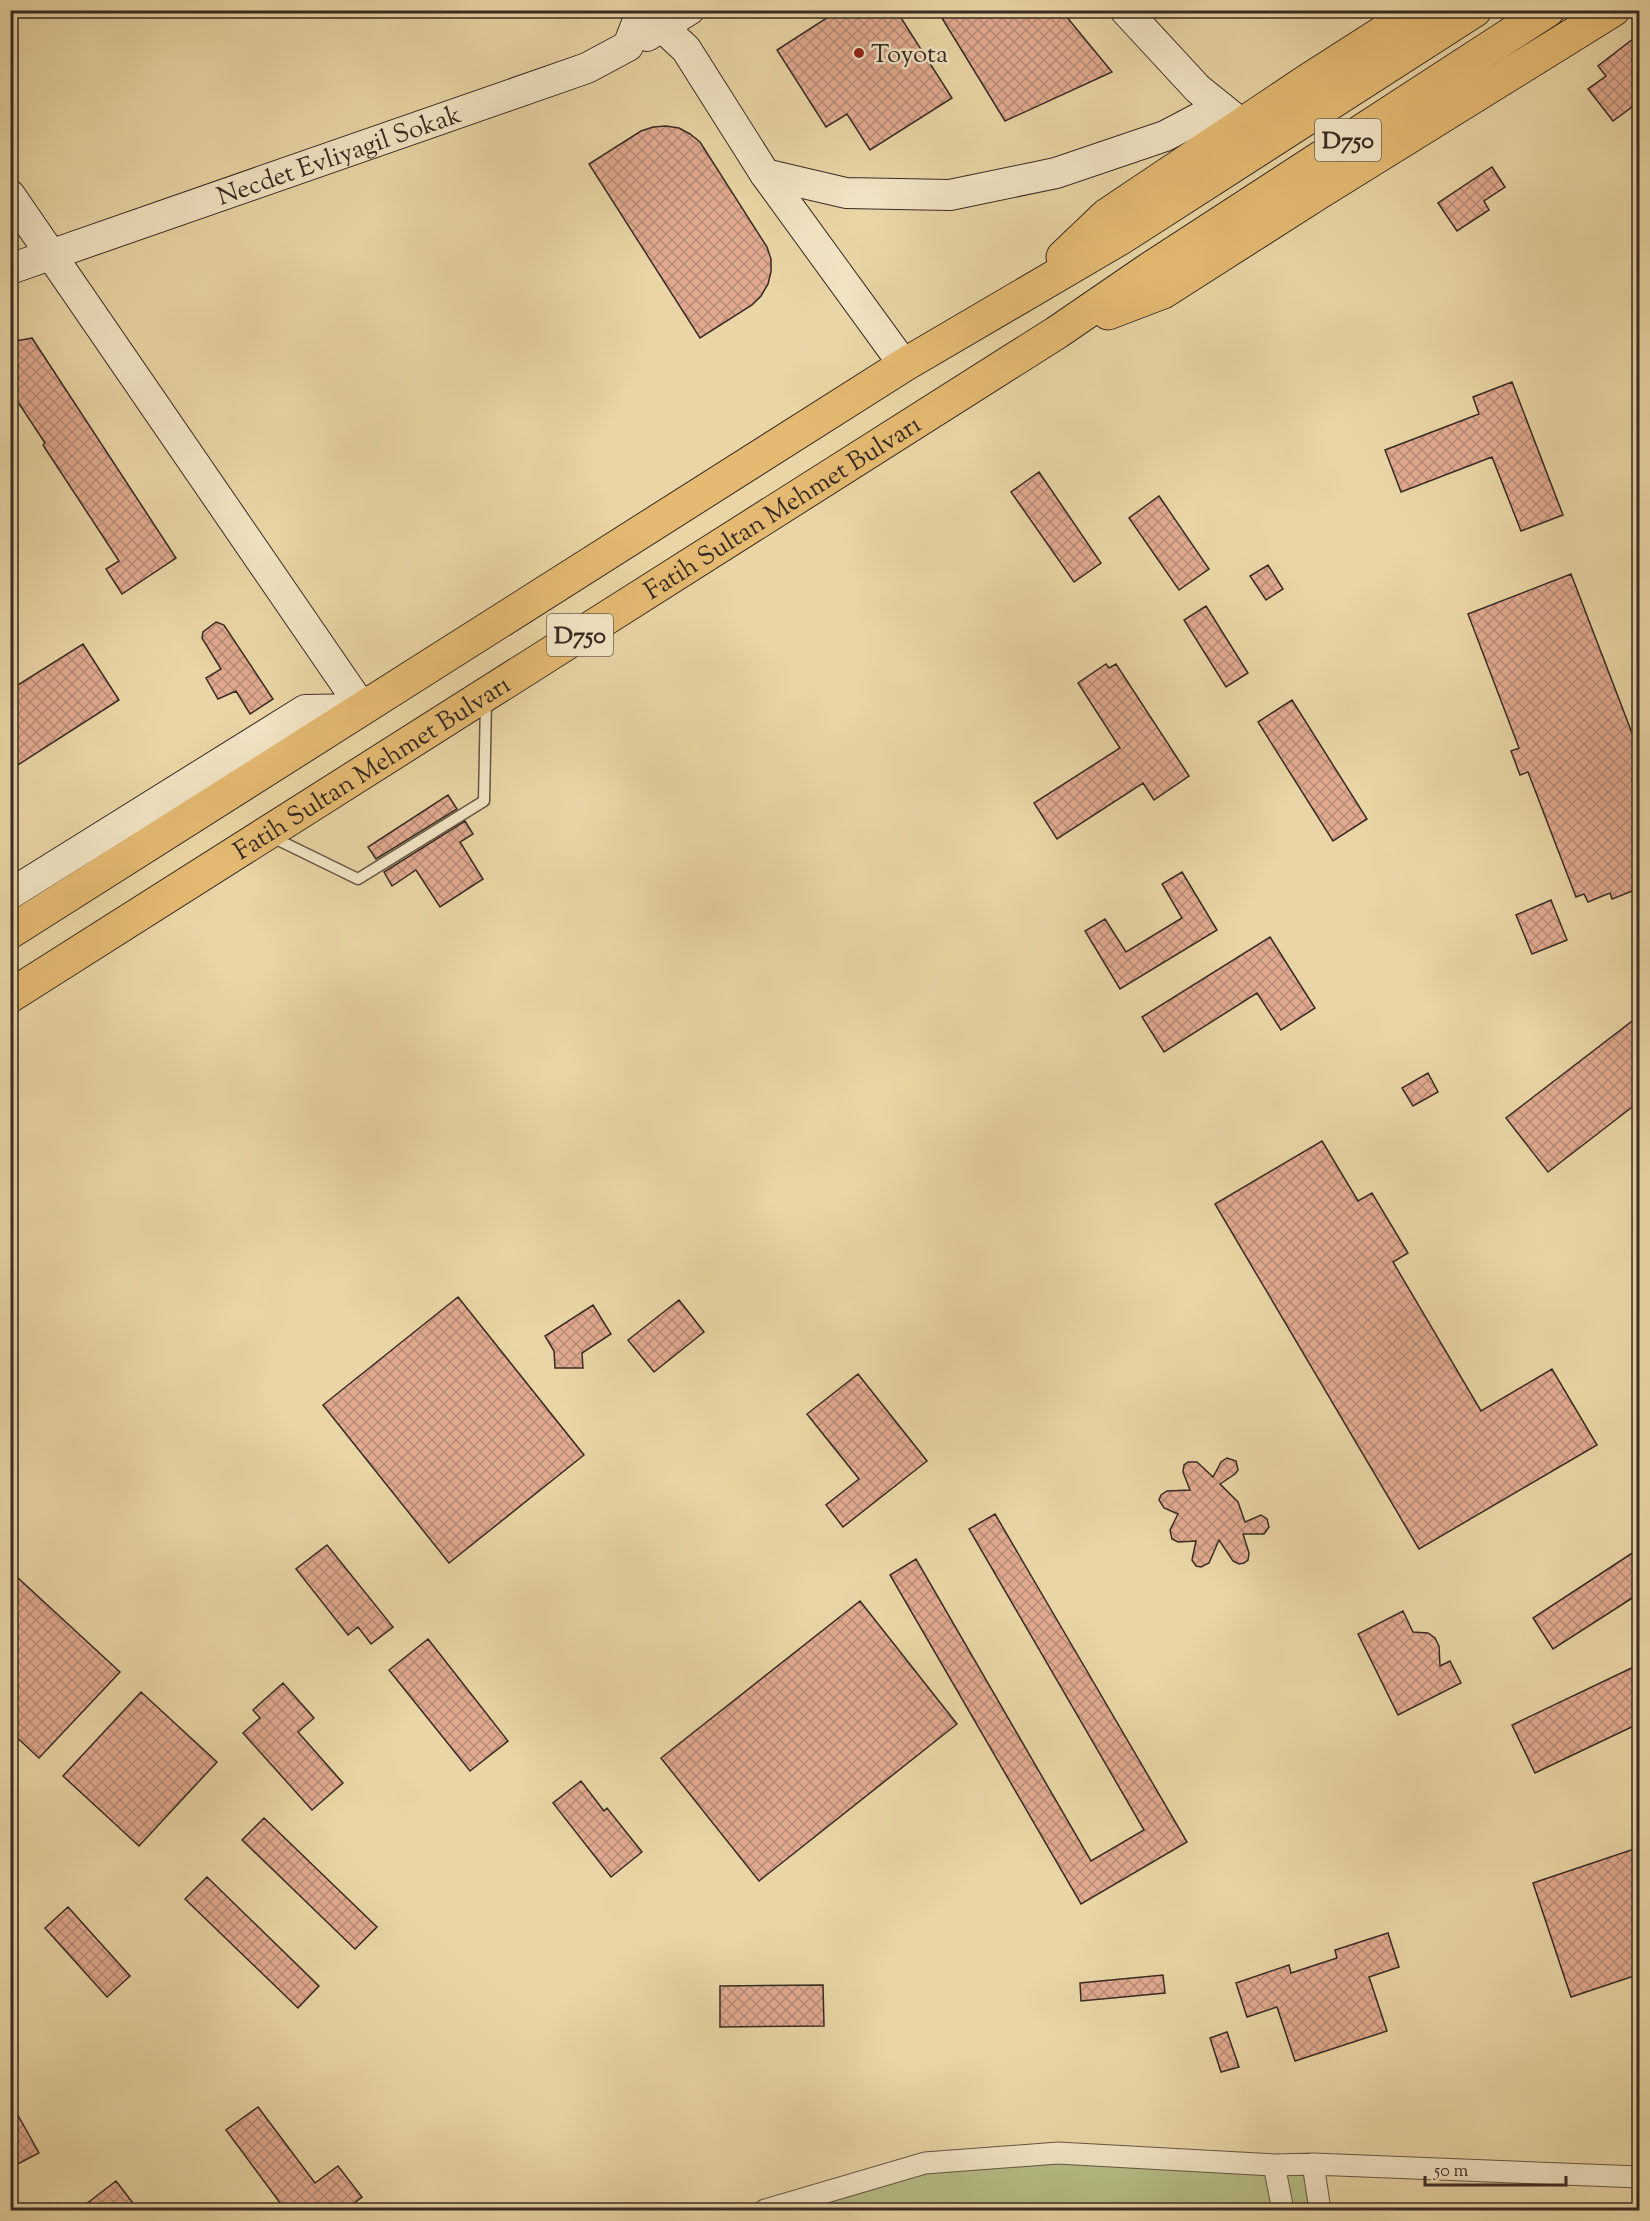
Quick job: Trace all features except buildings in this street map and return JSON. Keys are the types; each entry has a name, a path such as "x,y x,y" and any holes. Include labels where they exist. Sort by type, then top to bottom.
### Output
{"highway":[{"path":"1028,292 1107,215 1231,116 1418,10"},
{"name":"Fatih Sultan Mehmet Bulvarı","path":"10,932 904,366 1119,239 1475,10"},
{"name":"Fatih Sultan Mehmet Bulvarı","path":"10,996 1056,333 1548,10"},
{"path":"1056,333 1162,292 1328,186 1613,10"}],"street":[{"path":"1125,10 1198,89 1231,116"},
{"path":"664,15 765,174 904,366"},
{"name":"Necdet Evliyagil Sokak","path":"10,269 587,68 628,46 664,15"},
{"path":"765,174 846,193 950,195 1056,173 1231,116"},
{"path":"10,195 363,709"},
{"path":"10,894 305,710 363,709"},
{"path":"10,1014 85,949"},
{"path":"765,2211 925,2163 1058,2153 1274,2165 1312,2164 1640,2177"},
{"path":"1312,2164 1320,2211"},
{"path":"1274,2165 1283,2211"}],"lane":[{"path":"266,834 358,879 483,801 486,695"}],"green space":[{"path":"925,2163 1313,2164 1320,2210 765,2210"}],"place":[{"name":"Toyota","path":"859,53"}]}
